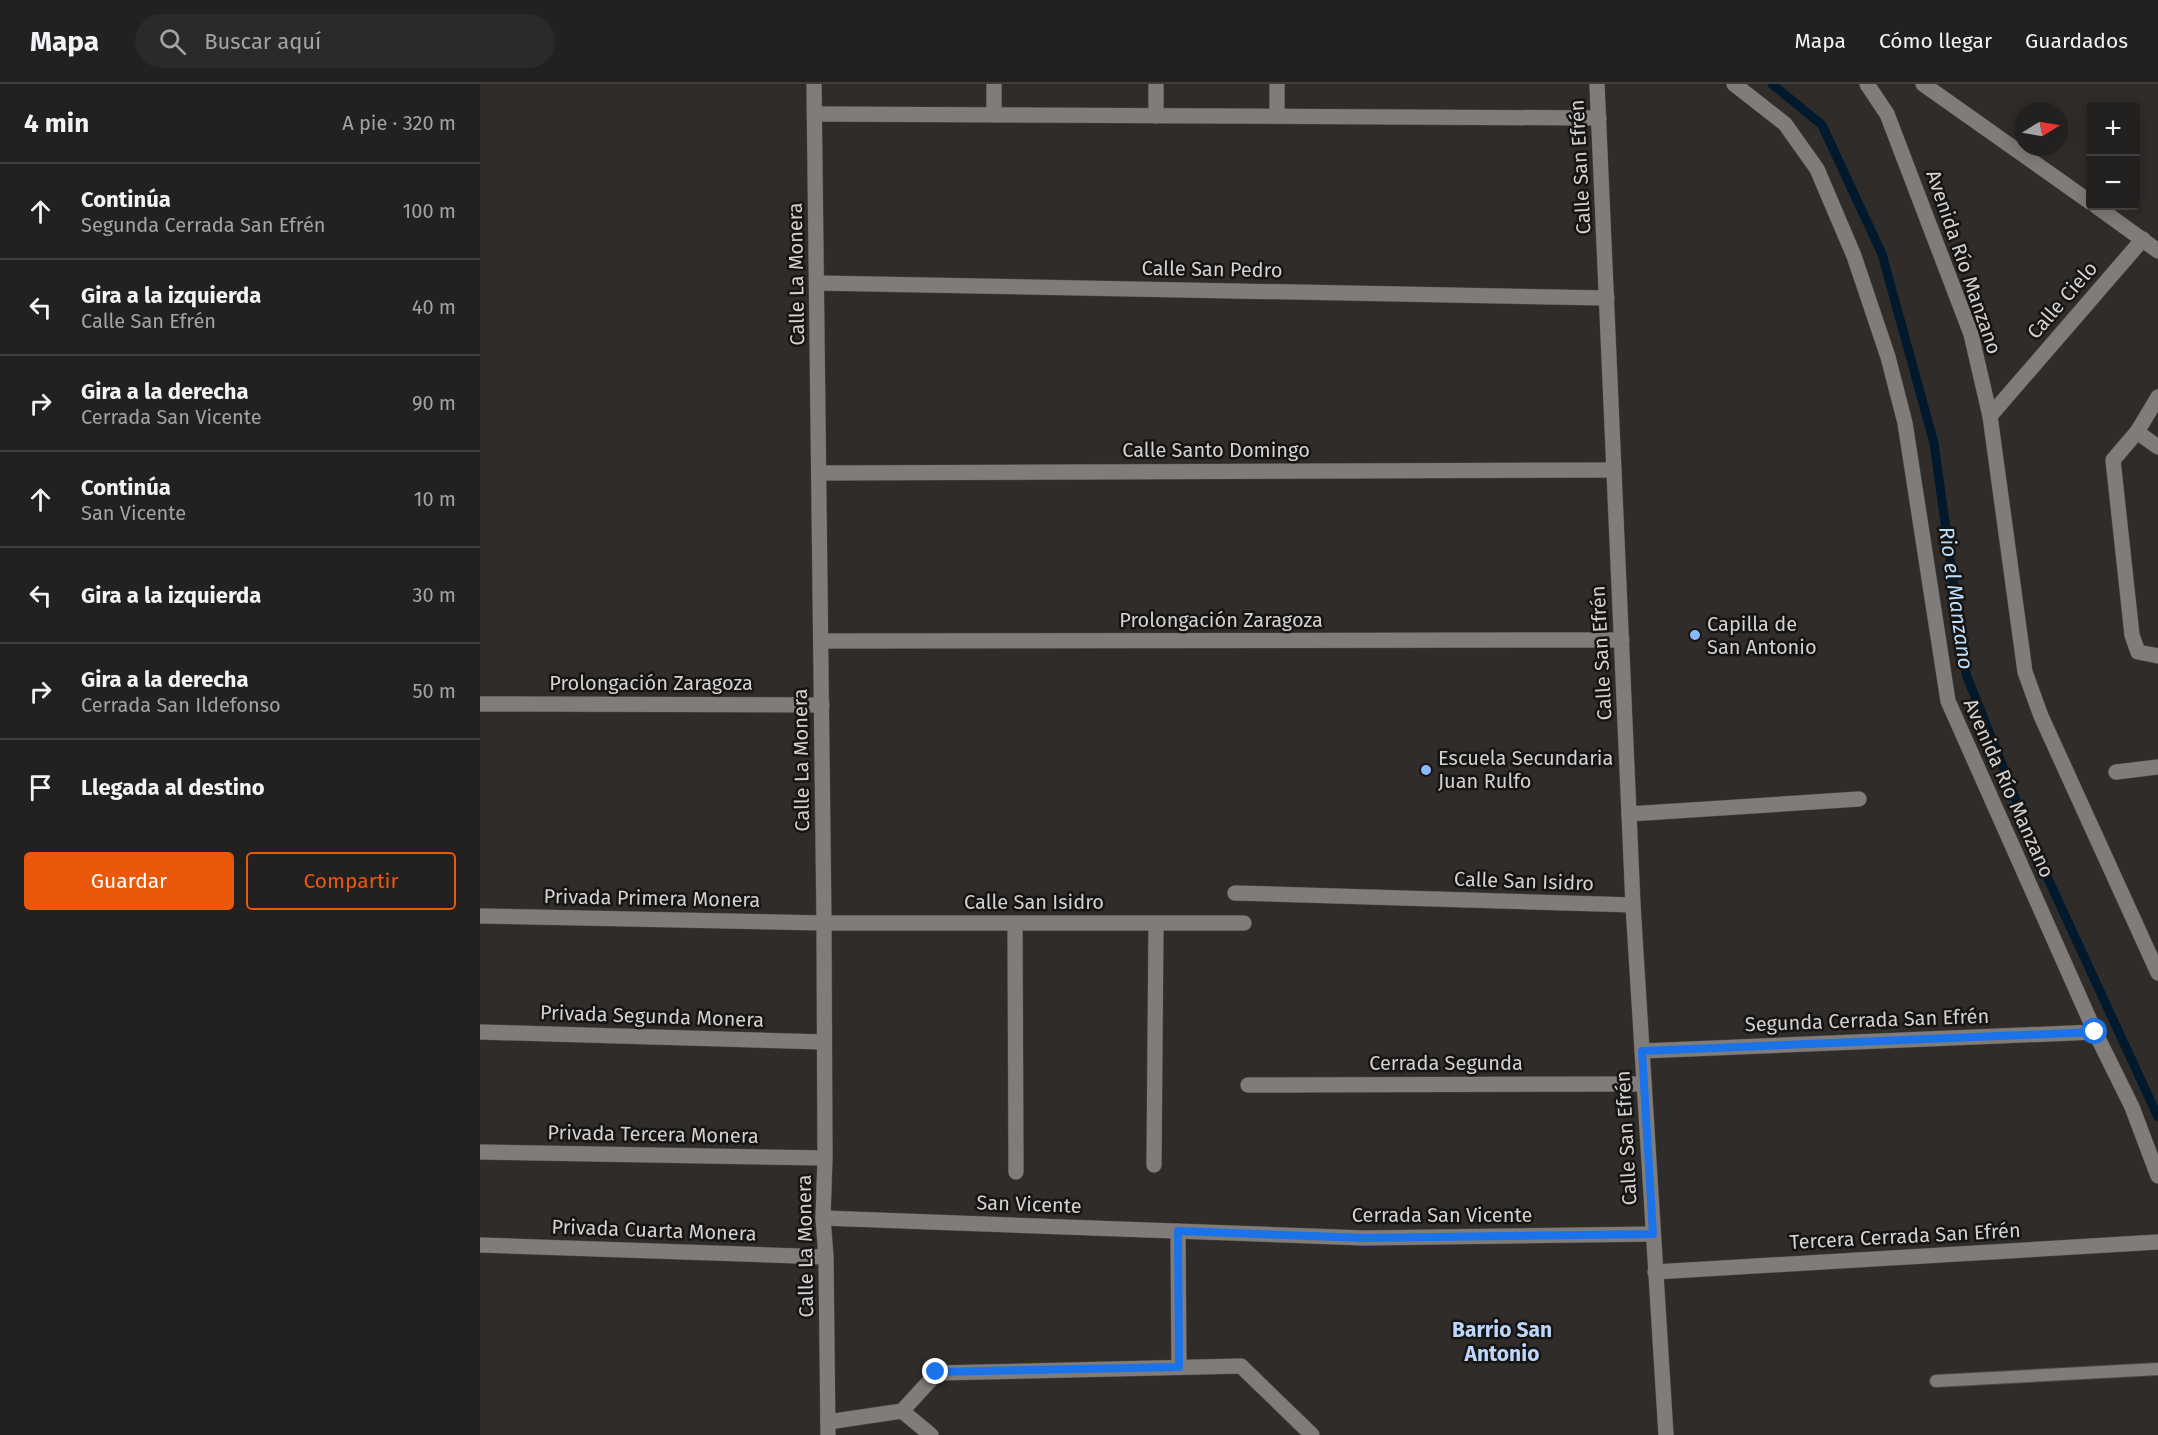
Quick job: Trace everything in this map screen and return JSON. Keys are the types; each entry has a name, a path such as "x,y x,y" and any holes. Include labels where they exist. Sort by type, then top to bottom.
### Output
{"street":[{"name":"Calle La Monera","path":"814,84 824,923 823,1218 826,1257 828,1428"},
{"path":"994,84 994,115"},
{"path":"1156,84 1156,116"},
{"path":"1277,84 1277,116"},
{"name":"Calle San Efrén","path":"1597,84 1633,905 1666,1435"},
{"name":"Avenida Río Manzano","path":"1734,84 1785,124 1817,169 1854,256 1888,357 1905,423 1947,701 2095,1032 2132,1107 2158,1176"},
{"name":"Avenida Río Manzano","path":"1867,84 1887,114 1971,334 1990,416 2025,672 2041,716 2158,973"},
{"path":"1923,84 2086,198"},
{"path":"815,114 1599,118"},
{"path":"2102,210 2158,251"},
{"name":"Calle Cielo","path":"1990,416 2143,239"},
{"name":"Calle San Pedro","path":"817,283 1607,298"},
{"path":"2158,397 2137,432 2113,460 2132,635 2138,652 2158,656"},
{"path":"2137,432 2158,447"},
{"name":"Calle Santo Domingo","path":"819,473 1614,470"},
{"name":"Prolongación Zaragoza","path":"821,641 1622,640"},
{"name":"Prolongación Zaragoza","path":"480,704 822,705"},
{"path":"2116,772 2158,767"},
{"path":"1629,814 1859,800"},
{"name":"Calle San Isidro","path":"1235,893 1633,905"},
{"name":"Privada Primera Monera","path":"480,916 824,923"},
{"name":"Calle San Isidro","path":"824,923 1244,923"},
{"path":"1015,923 1016,1172"},
{"path":"1154,1165 1156,924"},
{"name":"Privada Segunda Monera","path":"480,1032 824,1042"},
{"name":"Segunda Cerrada San Efrén","path":"1642,1051 2095,1032"},
{"name":"Cerrada Segunda","path":"1248,1085 1644,1084"},
{"name":"Privada Tercera Monera","path":"480,1152 825,1158"},
{"name":"San Vicente","path":"823,1218 1233,1233"},
{"path":"1178,1231 1179,1367"},
{"name":"Cerrada San Vicente","path":"1233,1233 1364,1238 1653,1234"},
{"name":"Tercera Cerrada San Efrén","path":"1655,1272 2158,1242"},
{"name":"Privada Cuarta Monera","path":"480,1245 826,1257"},
{"path":"828,1428 903,1412 936,1372 1241,1366 1312,1435"},
{"path":"903,1412 931,1435"}],"lane":[{"path":"1936,1381 2158,1369"}],"waterway":[{"name":"Rio el Manzano","path":"1772,84 1822,125 1882,254 1934,443 1966,674 2044,870 2158,1117"}],"place":[{"name":"Capilla de San Antonio","path":"1695,635"},
{"name":"Escuela Secundaria Juan Rulfo","path":"1426,770"}],"district":[{"name":"Barrio San Antonio","path":"1502,1342"}],"route":[{"path":"936,1372 1179,1367 1178,1231 1364,1238 1653,1234 1642,1051 2095,1032"}]}
